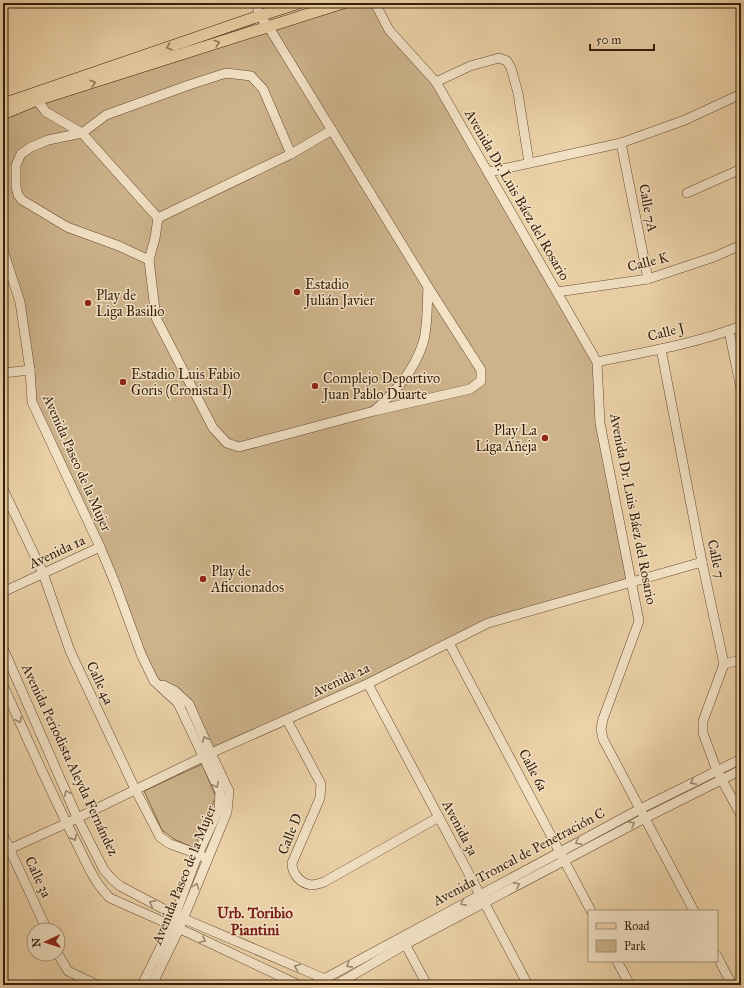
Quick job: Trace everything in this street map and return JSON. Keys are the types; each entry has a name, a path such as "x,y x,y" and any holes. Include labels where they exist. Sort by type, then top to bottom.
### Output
{"main road":[{"path":"3,114 36,97 259,16 299,3"},
{"path":"3,104 36,97 343,3"}],"street":[{"path":"158,218 155,238 149,260 156,318 213,428 227,443 239,447 374,411 470,389 481,381 482,370 428,287 268,26 259,16 257,3"},
{"name":"Avenida Dr. Luis Báez del Rosario","path":"375,3 389,30 436,82 597,362 600,423 632,582 638,621 601,729 603,739 693,910"},
{"path":"436,82 470,66 498,58 507,61 511,68 518,93 529,163"},
{"path":"149,260 119,246 67,227 22,200 18,195 16,187 16,165 21,154 31,147 48,140 82,134 106,114 226,73 251,76 263,89 291,154"},
{"path":"489,172 621,143 685,120 740,96"},
{"path":"36,97 46,112 82,134 158,218"},
{"path":"158,218 291,154 332,130"},
{"name":"Calle 7A","path":"621,143 648,279"},
{"path":"687,193 741,169"},
{"name":"Calle K","path":"557,292 648,279 714,257 741,245"},
{"name":"Avenida Paseo de la Mujer","path":"3,250 20,302 30,370 32,402 100,547 115,583 140,654 154,680 175,691 189,704 220,792 219,809 198,854 179,917"},
{"path":"374,411 394,392 412,370 423,342 428,287"},
{"name":"Calle J","path":"597,362 661,349 729,331 741,326"},
{"path":"729,331 741,387"},
{"name":"Calle 7","path":"661,349 702,562 724,664"},
{"path":"3,373 30,370"},
{"name":"Calle 4a","path":"3,489 43,574 70,651 135,789 160,837 170,844 198,854 207,859"},
{"name":"Avenida 1a","path":"3,592 100,547"},
{"name":"Avenida 2a","path":"6,850 66,823 207,755 368,684 488,623 702,562"},
{"name":"Calle 6a","path":"449,643 590,910"},
{"name":"Avenida Periodista Aleyda Fernández","path":"3,648 77,817 104,870 112,879 120,886 179,917 327,982"},
{"path":"741,660 724,664 703,721 703,732 717,771 741,815"},
{"name":"Avenida 3a","path":"368,684 528,985"},
{"name":"Avenida Periodista Aleyda Fernández","path":"3,685 66,823 95,881 106,894 110,898 299,985"},
{"name":"Calle D","path":"288,720 321,784 320,798 292,863 292,870 299,879 312,885 324,882 439,817"},
{"name":"Avenida Paseo de la Mujer","path":"152,985 179,917 207,859 227,812 229,791 207,755"},
{"name":"Avenida Troncal de Penetración C","path":"562,856 640,809 741,759"},
{"name":"Avenida Troncal de Penetración C","path":"313,985 327,982 562,856 645,818 741,770"},
{"name":"Calle 3a","path":"3,835 6,850 43,922"},
{"name":"Avenida Paseo de la Mujer","path":"142,985 175,927"},
{"path":"403,940 427,985"},
{"name":"Avenida Troncal de Penetración C","path":"336,985 403,940"},
{"path":"718,958 732,985"},
{"path":"63,962 68,971 98,985"},
{"path":"618,962 630,985"}],"green space":[{"name":"Complejo Deportivo Juan Pablo Duarte","path":"344,3 375,3 389,30 436,82 597,362 600,423 631,582 488,623 203,757 178,703 154,681 115,583 32,402 20,302 3,252 3,116"},
{"path":"202,764 216,797 194,848 174,839 162,830 144,791"}],"place":[{"name":"Estadio Julián Javier","path":"297,292"},
{"name":"Play de Liga Basilio","path":"88,303"},
{"name":"Estadio Luis Fabio Goris (Cronista I)","path":"123,382"},
{"name":"Complejo Deportivo Juan Pablo Duarte","path":"315,386"},
{"name":"Play La Liga Añeja","path":"545,438"},
{"name":"Play de Aficcionados","path":"203,579"}],"district":[{"name":"Urb. Toribio Piantini","path":"255,922"}]}
